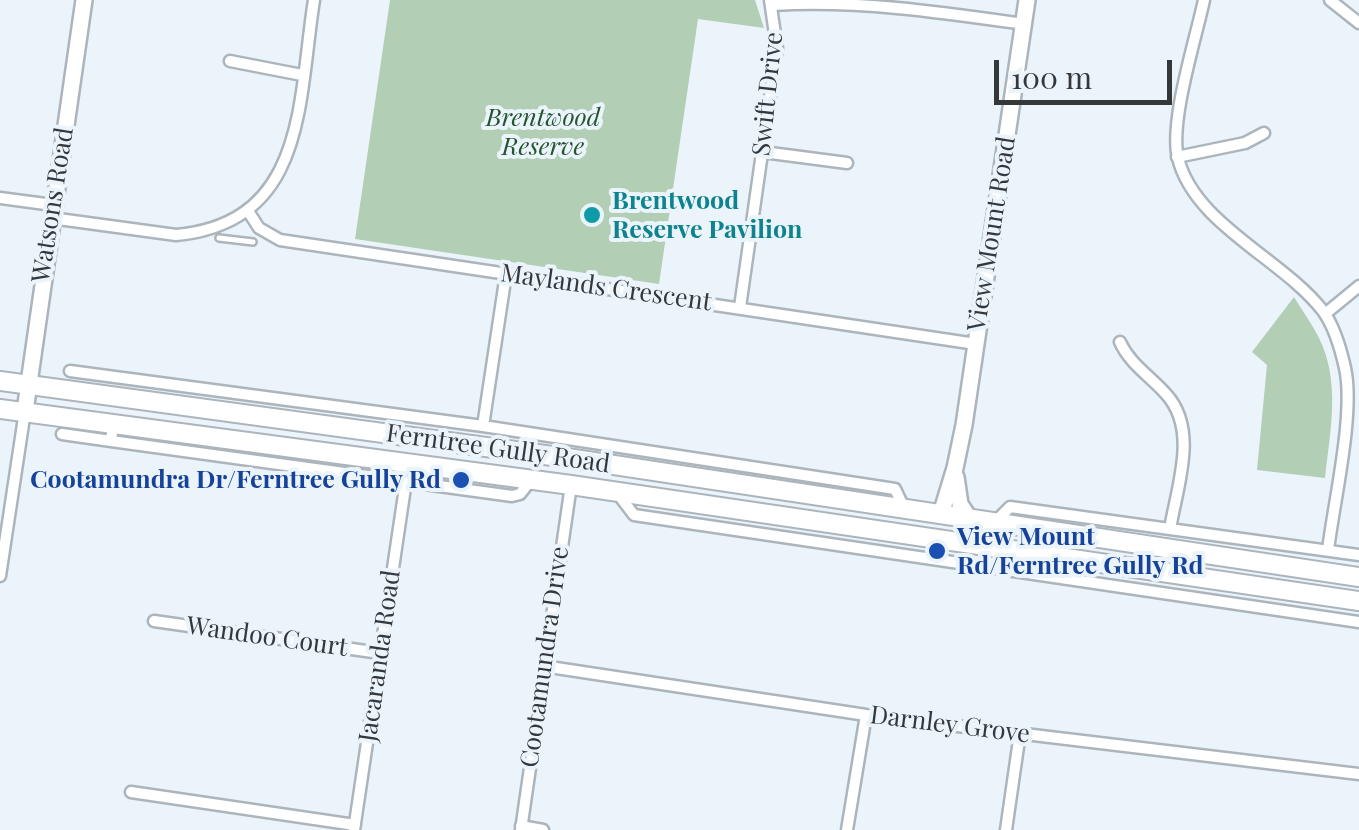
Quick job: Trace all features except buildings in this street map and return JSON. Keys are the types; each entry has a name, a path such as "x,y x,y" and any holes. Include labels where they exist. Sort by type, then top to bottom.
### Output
{"main road":[{"name":"Ferntree Gully Road","path":"0,381 193,397 574,459 1359,577"},
{"name":"Ferntree Gully Road","path":"0,408 112,432 570,485 1359,601"},
{"path":"570,485 574,459"},
{"path":"941,514 946,540"}],"street":[{"name":"Watsons Road","path":"25,411 84,0"},
{"path":"0,198 52,212 176,235 228,224 248,211 273,185 291,150 314,0"},
{"name":"View Mount Road","path":"941,514 956,468 1027,0"},
{"path":"1204,0 1176,133 1177,157 1190,189 1200,200 1293,279 1325,314 1346,370 1348,401 1328,550"},
{"path":"1330,0 1359,23"},
{"path":"772,3 873,2 1024,24"},
{"name":"Swift Drive","path":"740,307 777,48 772,3"},
{"path":"230,62 302,75"},
{"path":"1177,157 1245,143 1264,132"},
{"path":"763,152 847,163"},
{"name":"Maylands Crescent","path":"248,211 259,228 280,240 976,344"},
{"path":"482,426 506,274"},
{"path":"1325,314 1359,286"},
{"path":"1120,342 1126,355 1176,407 1184,426 1170,529"},
{"path":"70,371 193,397 482,426 895,489 904,508"},
{"path":"0,576 25,411"},
{"path":"62,434 112,432 512,496 520,494 531,480"},
{"name":"View Mount Road","path":"956,468 960,504 969,518"},
{"name":"Jacaranda Road","path":"355,828 406,481"},
{"name":"Cootamundra Drive","path":"521,828 570,485"},
{"name":"Ferntree Gully Road","path":"616,492 634,514 1359,622"},
{"name":"Ferntree Gully Road","path":"995,522 1010,507 1359,555"},
{"path":"858,548 860,527"},
{"name":"Wandoo Court","path":"154,621 380,653"},
{"name":"Darnley Grove","path":"543,666 866,714 1359,774"},
{"path":"848,830 866,714"},
{"path":"1006,830 1020,734"},
{"path":"131,792 355,828"},
{"path":"521,828 543,830"}],"lane":[{"path":"228,224 232,238"},
{"path":"219,238 253,242"}],"green space":[{"name":"Brentwood Reserve","path":"390,0 755,0 764,28 698,19 659,284 355,239"},
{"path":"1294,297 1319,338 1330,372 1332,407 1325,478 1257,470 1267,365 1252,352"}],"place":[{"name":"Brentwood Reserve Pavilion","path":"592,215"},
{"name":"Cootamundra Dr/Ferntree Gully Rd","path":"461,480"},
{"name":"View Mount Rd/Ferntree Gully Rd","path":"937,551"}]}
